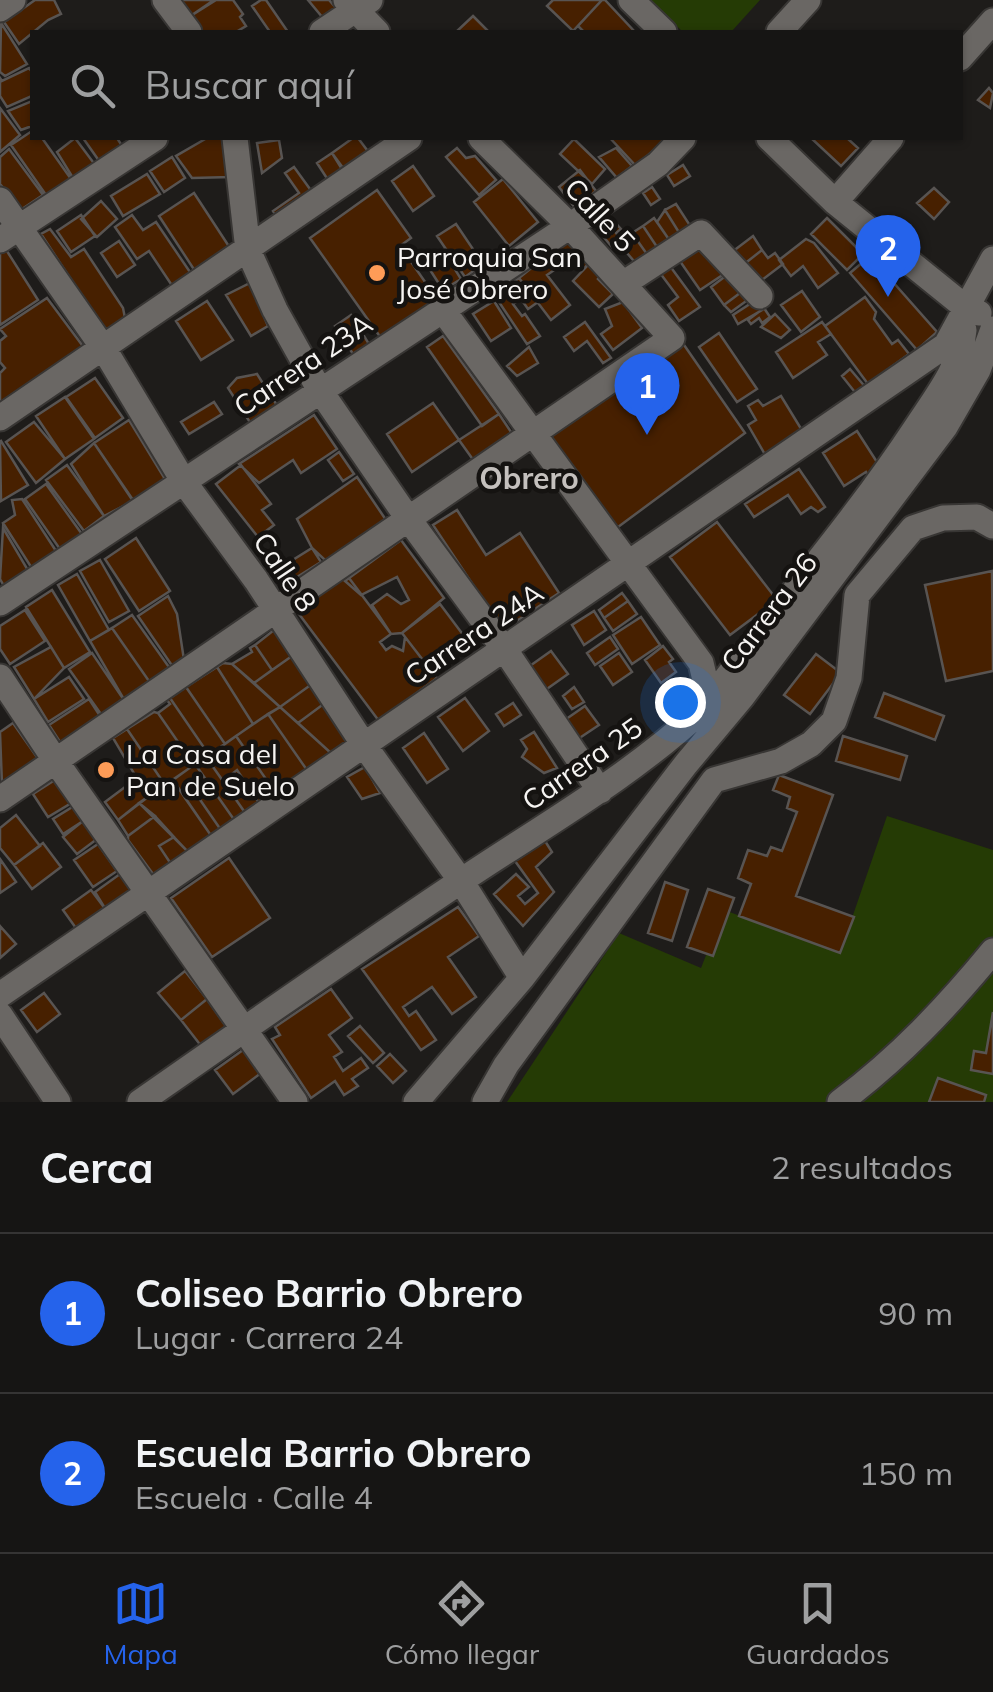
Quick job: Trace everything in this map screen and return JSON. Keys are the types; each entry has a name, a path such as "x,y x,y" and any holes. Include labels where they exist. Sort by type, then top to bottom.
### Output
{"street":[{"path":"165,0 188,30"},
{"path":"632,0 662,30"},
{"path":"781,30 808,0"},
{"path":"325,30 358,4 377,30"},
{"path":"963,55 993,20"},
{"path":"10,233 152,140"},
{"path":"235,140 248,250 275,310 319,389 600,791"},
{"path":"0,418 406,140"},
{"name":"Calle 5","path":"483,140 570,226 672,338 532,434"},
{"name":"Carrera 23A","path":"0,603 570,226 658,164 681,140"},
{"path":"771,140 834,202 965,307 993,320"},
{"path":"834,202 889,140"},
{"name":"Calle 8","path":"0,200 10,233 104,349 184,482 276,610 522,978"},
{"path":"623,284 700,233 760,296"},
{"path":"965,307 993,259"},
{"name":"Carrera 24A","path":"0,995 946,345 965,307"},
{"name":"Carrera 25","path":"140,1102 460,882 600,791 676,734 702,708 901,450 950,375 963,342 965,307"},
{"path":"442,308 701,663 706,684 702,708"},
{"name":"Carrera 26","path":"416,1102 522,978 686,764 742,698 946,427 978,370 993,329"},
{"path":"0,799 532,434"},
{"path":"485,1102 506,1065 714,780 781,761 811,744 834,721 849,678 856,594 913,528 943,518 977,516 993,526"},
{"path":"0,677 295,1102"},
{"path":"840,1102 878,1074 940,1015 993,951"},
{"path":"0,1016 58,1102"}],"green space":[{"path":"649,0 760,0 733,30 681,30"},
{"path":"887,816 993,850 993,1102 507,1102 619,933 701,968 724,910 840,953"}],"building":[{"path":"35,0 54,0 61,14 30,30 30,35 19,44 4,22"},
{"path":"180,0 216,0 189,17"},
{"path":"214,0 233,0 246,26 239,30 199,30 189,17"},
{"path":"266,0 287,30 269,30 252,6"},
{"path":"308,0 329,0 336,8 323,18"},
{"path":"553,0 602,0 574,30 547,6"},
{"path":"605,0 633,30 582,30 578,26"},
{"path":"473,16 487,30 458,30"},
{"path":"1,23 27,64 5,76 0,72"},
{"path":"29,68 30,97 7,107 0,96 0,78 2,81"},
{"path":"989,88 993,93 990,108 978,100"},
{"path":"30,102 30,127 21,130 8,111"},
{"path":"0,108 20,135 0,152"},
{"path":"30,132 30,140 43,140 71,179 46,195 11,145"},
{"path":"76,140 96,166 73,178 57,152"},
{"path":"84,140 118,140 126,152 102,165"},
{"path":"204,140 226,140 231,177 192,178 176,156"},
{"path":"279,140 282,158 262,173 257,143"},
{"path":"350,140 360,140 370,154 346,172 332,153"},
{"path":"575,140 605,169 592,184 560,154"},
{"path":"612,140 664,141 636,166"},
{"path":"813,140 849,140 858,148 841,166"},
{"path":"457,148 466,158 475,156 496,180 479,195 446,157"},
{"path":"616,148 632,166 617,178 599,157"},
{"path":"9,149 43,195 22,209 0,184 0,157"},
{"path":"332,153 345,174 330,183 317,163"},
{"path":"172,157 185,178 164,192 150,171"},
{"path":"683,165 690,176 674,186 667,175"},
{"path":"413,166 434,196 413,211 392,181"},
{"path":"294,167 315,196 279,220 273,211 299,193 285,173"},
{"path":"580,170 596,191 575,208 559,187"},
{"path":"147,174 160,194 123,216 111,196"},
{"path":"503,179 538,222 509,246 474,202"},
{"path":"652,187 660,199 651,205 643,193"},
{"path":"934,188 949,202 934,219 917,203"},
{"name":"Parroquia San José Obrero","path":"377,190 411,238 400,246 437,299 381,338 310,238"},
{"path":"194,193 230,248 195,271 159,216"},
{"path":"101,201 117,219 97,237 81,219"},
{"path":"676,204 691,227 680,234 665,210"},
{"path":"665,210 680,234 670,241 657,222"},
{"path":"81,215 95,236 71,252 57,231"},
{"path":"132,215 143,230 156,222 194,278 175,290 149,251 137,259 115,227"},
{"path":"611,218 621,229 616,233 621,239 612,247 597,229"},
{"path":"654,218 670,241 659,250 643,226"},
{"path":"827,218 863,254 847,270 811,234"},
{"path":"456,224 483,264 465,277 437,236"},
{"path":"643,226 659,250 649,257 632,233"},
{"path":"50,229 71,257 84,249 123,308 125,318 106,333 41,234"},
{"path":"632,233 649,257 639,267 621,246"},
{"path":"753,236 762,250 743,265 732,252"},
{"path":"569,237 590,263 583,269 576,269 568,259 557,268 546,256"},
{"path":"697,239 727,272 700,290 675,254"},
{"path":"806,239 814,243 838,273 818,288 803,266 791,276 779,260"},
{"path":"119,241 135,265 117,277 101,253"},
{"path":"5,248 38,300 0,325 0,251"},
{"path":"443,250 461,279 443,290 425,262"},
{"path":"762,250 768,258 775,253 783,264 758,283 743,265"},
{"path":"546,256 557,268 547,275 570,305 551,320 519,278"},
{"path":"870,256 937,332 917,350 850,273"},
{"path":"667,262 700,307 679,321 668,305 678,297 657,269"},
{"path":"590,263 602,275 598,279 613,294 599,307 573,281"},
{"path":"731,272 744,290 724,305 711,287"},
{"path":"519,278 538,302 528,309 521,299 513,304 540,336 527,344 495,296"},
{"path":"250,283 268,326 251,336 226,295"},
{"path":"744,290 749,299 731,312 724,305"},
{"path":"802,291 820,317 801,332 781,305"},
{"path":"865,297 876,312 874,319 892,344 898,340 909,354 868,384 825,326"},
{"path":"47,298 88,353 5,409 0,402 0,373 5,368 0,362 0,341 6,336 0,329"},
{"path":"756,300 762,310 738,324 733,315"},
{"path":"207,301 233,340 201,360 176,321"},
{"path":"494,301 511,328 491,341 473,314"},
{"path":"623,302 642,328 613,350 601,334 612,326 605,309"},
{"path":"764,308 770,317 751,324 748,320"},
{"path":"775,314 790,330 781,338 761,327"},
{"path":"351,315 369,344 353,354 335,326"},
{"path":"585,322 611,358 603,363 587,341 574,351 564,337"},
{"path":"822,322 831,334 818,342 827,355 793,378 776,352"},
{"path":"719,333 757,389 737,402 699,347"},
{"path":"443,336 499,414 482,426 427,347"},
{"path":"682,342 745,433 614,530 549,437"},
{"path":"529,347 538,363 517,376 507,366"},
{"path":"850,369 867,389 858,396 842,376"},
{"path":"257,374 280,410 253,427 228,388 237,378"},
{"path":"95,378 123,418 95,438 66,397"},
{"path":"781,396 803,432 767,458 748,425 756,420 748,406 758,400 763,406"},
{"path":"65,397 94,439 65,459 36,416"},
{"path":"214,402 222,414 189,434 181,422"},
{"path":"433,403 459,440 412,472 387,434"},
{"path":"499,414 513,435 474,461 459,440"},
{"path":"314,415 337,449 301,473 293,460 259,483 239,464"},
{"path":"129,420 165,479 133,500 94,443"},
{"path":"34,422 65,459 36,483 6,442"},
{"path":"857,431 884,473 872,481 866,472 844,486 823,453"},
{"path":"0,442 28,485 1,501"},
{"path":"94,443 133,501 104,516 71,464"},
{"path":"339,452 354,474 343,481 328,460"},
{"path":"67,465 104,516 84,531 46,480"},
{"path":"241,465 271,504 262,510 274,525 258,537 216,484"},
{"path":"799,469 825,507 818,512 811,507 801,514 788,495 754,517 745,504"},
{"path":"357,477 386,520 326,561 312,548 297,519"},
{"path":"46,484 84,537 62,552 25,499"},
{"path":"22,499 58,554 33,570 3,523 15,515 12,500"},
{"path":"457,510 486,555 520,533 559,593 503,630 433,525"},
{"path":"717,522 777,600 730,635 670,557"},
{"path":"3,528 29,572 4,586 0,579"},
{"path":"136,538 170,591 139,611 105,559"},
{"path":"401,540 444,598 402,633 391,634 372,605 387,594 401,604 409,600 397,577 361,595 345,581"},
{"path":"312,548 321,562 289,582 280,568"},
{"path":"100,560 129,611 109,622 80,571"},
{"path":"992,571 993,671 946,681 925,585"},
{"path":"77,574 109,630 90,641 58,585"},
{"path":"346,574 391,634 380,642 386,650 392,646 403,651 405,637 437,678 379,721 296,610"},
{"path":"52,590 90,652 64,668 26,607"},
{"path":"622,593 628,601 604,618 599,610"},
{"path":"168,596 177,614 184,660 173,667 138,616"},
{"path":"628,601 637,614 613,631 604,618"},
{"path":"440,604 470,644 432,672 402,633"},
{"path":"25,610 45,641 10,664 0,649 0,626"},
{"path":"594,611 606,630 584,645 572,625"},
{"path":"132,615 171,670 151,684 112,628"},
{"path":"641,617 660,645 632,664 613,635"},
{"path":"112,628 151,684 126,703 90,641"},
{"path":"274,630 292,656 272,670 255,645"},
{"path":"610,637 618,649 595,665 587,653"},
{"path":"255,645 272,670 254,683 232,664 252,652 250,648"},
{"path":"663,646 673,659 669,662 676,672 661,683 645,660"},
{"path":"51,647 64,668 34,699 14,667"},
{"path":"551,651 568,674 544,691 527,668"},
{"path":"92,653 126,703 103,717 69,669"},
{"path":"619,653 632,672 613,685 600,666"},
{"path":"816,654 841,673 810,714 784,695"},
{"path":"292,656 312,684 280,707 254,683"},
{"path":"232,664 280,707 253,724 217,667"},
{"path":"217,667 253,724 225,744 186,687"},
{"path":"69,677 84,699 48,722 34,699"},
{"path":"312,684 325,703 298,723 280,707"},
{"path":"186,687 225,744 209,755 170,698"},
{"path":"574,687 584,702 572,709 563,696"},
{"path":"884,693 944,716 935,740 875,717"},
{"path":"170,698 209,755 194,765 158,713 170,704"},
{"path":"465,698 489,731 463,751 438,717"},
{"path":"89,699 102,719 62,745 49,725"},
{"path":"325,703 351,742 332,754 298,723"},
{"path":"513,703 521,715 504,726 496,714"},
{"path":"585,706 599,725 572,743 559,724"},
{"path":"280,707 332,754 309,773 268,714"},
{"path":"154,712 194,765 165,785 127,729"},
{"path":"268,714 309,773 277,795 236,736"},
{"path":"13,723 39,760 2,785 0,732"},
{"path":"127,729 165,785 148,797 113,738"},
{"path":"534,732 557,768 544,773 522,757 527,749 521,740"},
{"path":"424,733 448,769 427,783 403,748"},
{"path":"236,736 277,795 261,806 237,770 223,781 206,757"},
{"path":"843,736 907,756 900,780 836,761"},
{"path":"206,757 246,814 235,821 195,764"},
{"path":"195,764 235,821 223,833 194,791 185,798 173,780"},
{"path":"365,767 380,793 362,799 347,777"},
{"path":"237,770 261,806 246,814 223,781"},
{"path":"779,775 833,795 796,896 854,917 840,953 739,916 751,884 738,878 748,850 767,856 771,847 782,851 797,812 787,808 790,797 773,790"},
{"path":"58,778 73,802 48,817 33,794"},
{"path":"137,778 148,797 118,820 105,802"},
{"path":"173,780 212,837 189,853 139,803"},
{"path":"194,791 223,833 212,837 185,798"},
{"path":"139,803 155,816 128,836 118,820"},
{"path":"74,806 83,821 63,834 53,819"},
{"path":"16,815 40,846 14,865 0,848 0,828"},
{"path":"155,816 174,837 159,846 173,867 156,878 128,840"},
{"path":"83,821 97,839 77,854 63,837"},
{"path":"174,837 189,853 173,867 159,846"},
{"path":"545,841 552,852 536,867 554,892 523,926 494,894 516,874 529,887 518,896 525,904 538,893 515,861"},
{"path":"43,843 61,867 32,889 14,865"},
{"path":"98,844 117,871 93,887 74,860"},
{"path":"229,858 270,918 212,957 171,898"},
{"path":"0,859 16,882 0,893"},
{"path":"120,874 133,893 106,910 95,892"},
{"path":"665,882 688,890 672,941 648,933"},
{"path":"708,889 734,898 713,956 687,947"},
{"path":"91,890 106,910 78,931 63,910"},
{"path":"458,907 479,936 448,957 476,997 452,1014 432,987 403,1007 409,1016 416,1011 436,1040 421,1050 362,969"},
{"path":"0,926 16,944 0,958"},
{"path":"185,971 207,999 181,1020 158,993"},
{"path":"331,989 352,1018 329,1035 342,1052 334,1057 343,1071 361,1058 368,1068 352,1079 358,1086 344,1095 335,1081 311,1098 272,1039 280,1035 275,1027"},
{"path":"44,993 60,1014 37,1032 21,1010"},
{"path":"207,999 228,1029 202,1047 181,1020"},
{"path":"993,1012 993,1074 971,1070 974,1051 986,1053"},
{"path":"360,1026 384,1053 373,1063 348,1036"},
{"path":"243,1050 261,1073 233,1094 215,1070"},
{"path":"390,1054 406,1071 393,1083 377,1066"},
{"path":"938,1078 986,1095 984,1102 929,1102"}],"place":[{"name":"Parroquia San José Obrero","path":"377,273"},
{"name":"Escuela Barrio Obrero","path":"888,297"},
{"name":"Coliseo Barrio Obrero","path":"647,435"},
{"name":"La Casa del Pan de Suelo","path":"106,770"}],"district":[{"name":"Obrero","path":"529,479"}]}
